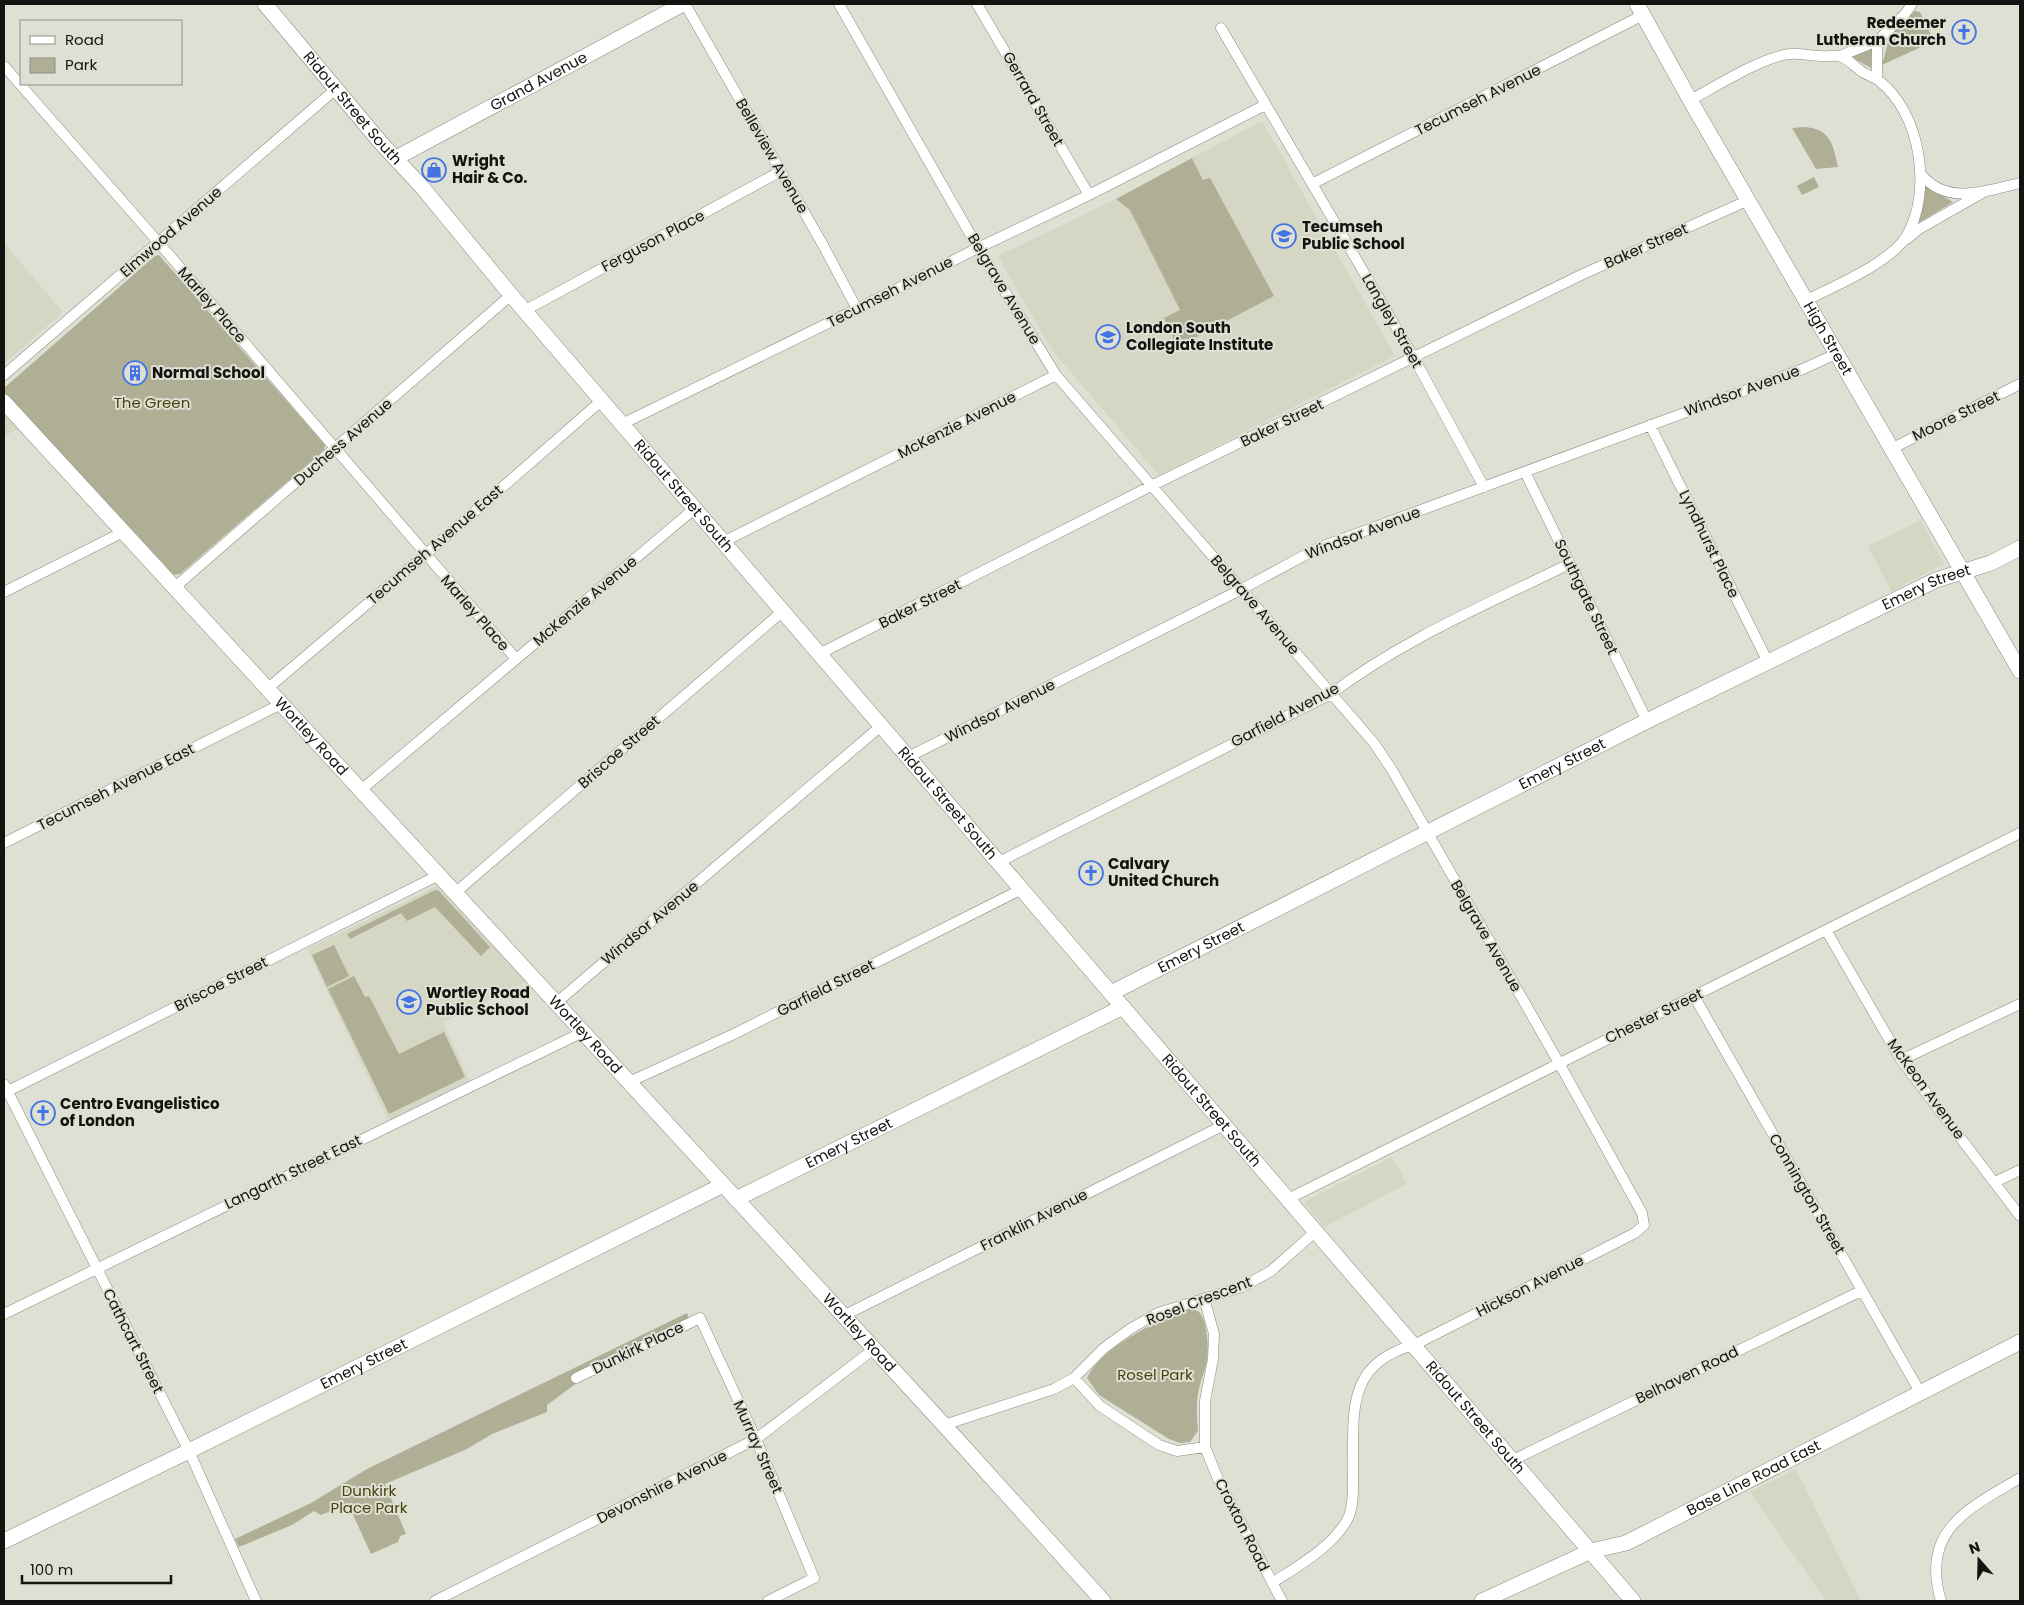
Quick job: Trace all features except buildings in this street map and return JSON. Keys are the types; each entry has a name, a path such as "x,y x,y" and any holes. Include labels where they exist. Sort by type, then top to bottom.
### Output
{"street":[{"name":"Ridout Street South","path":"265,4 416,180 601,401 1633,1601"},
{"name":"Grand Avenue","path":"396,158 684,4"},
{"name":"Belleview Avenue","path":"684,4 781,171 858,309"},
{"name":"Belgrave Avenue","path":"839,4 978,248 1056,375 1374,743 1428,833 1559,1063 1642,1213 1644,1225"},
{"name":"Gerrard Street","path":"977,4 1089,195"},
{"path":"1690,100 1758,64 1789,54 1840,56 1876,41 1905,14 1912,4"},
{"name":"Tecumseh Avenue","path":"1312,184 1640,10"},
{"name":"High Street","path":"1640,10 1690,100 1808,300 2020,671"},
{"name":"Langley Street","path":"1220,28 1414,358 1484,487"},
{"path":"1876,41 1877,79"},
{"path":"1840,56 1865,74 1877,79 1887,89 1906,115 1916,141 1921,174 1919,198 1912,223 1904,238 1889,254"},
{"name":"Marley Place","path":"4,66 20,84"},
{"name":"Marley Place","path":"21,85 159,243 426,554 430,562 516,660"},
{"name":"Elmwood Avenue","path":"4,375 337,88"},
{"name":"Tecumseh Avenue","path":"622,424 1089,195 1266,105"},
{"name":"Ferguson Place","path":"524,311 781,171"},
{"path":"1921,174 1928,182 1950,193 1962,195 1984,192 2020,182"},
{"path":"1808,300 1870,268 1919,229 1984,192"},
{"name":"Baker Street","path":"819,654 1151,486 1583,274 1749,200"},
{"name":"Duchess Avenue","path":"174,588 511,295"},
{"name":"Windsor Avenue","path":"908,757 1242,589 1318,548 1803,369 1838,352"},
{"name":"McKenzie Avenue","path":"723,542 1056,375"},
{"name":"Moore Street","path":"1893,448 2020,384"},
{"name":"Tecumseh Avenue East","path":"267,689 426,554 601,401"},
{"name":"Wortley Road","path":"4,402 944,1425 1103,1601"},
{"name":"Lyndhurst Place","path":"1650,425 1768,662"},
{"name":"Southgate Street","path":"1525,472 1647,721"},
{"name":"McKenzie Avenue","path":"360,790 694,509"},
{"path":"4,592 123,532"},
{"name":"Emery Street","path":"1110,992 1647,721 1936,580 1991,563 2020,548"},
{"name":"Garfield Avenue","path":"999,862 1331,694 1402,646 1570,564"},
{"name":"Briscoe Street","path":"455,893 783,611"},
{"name":"Tecumseh Avenue East","path":"4,843 281,704"},
{"name":"Windsor Avenue","path":"556,1003 881,726"},
{"name":"Chester Street","path":"1288,1199 2020,834"},
{"name":"Briscoe Street","path":"5,1089 439,875"},
{"name":"Garfield Street","path":"629,1082 734,1034 1022,889"},
{"name":"McKeon Avenue","path":"1826,930 1900,1060 2020,1216"},
{"name":"Connington Street","path":"1694,996 1920,1392"},
{"path":"1900,1060 2020,1004"},
{"name":"Emery Street","path":"736,1199 1123,1007"},
{"name":"Langarth Street East","path":"4,1314 583,1032"},
{"name":"Cathcart Street","path":"5,1089 189,1451 256,1601"},
{"name":"Franklin Avenue","path":"844,1316 1224,1125"},
{"path":"1995,1182 2020,1170"},
{"name":"Emery Street","path":"4,1541 723,1185"},
{"name":"Hickson Avenue","path":"1272,1583 1316,1554 1336,1534 1349,1515 1353,1493 1354,1404 1365,1377 1381,1358 1396,1350 1414,1345 1635,1233 1644,1225"},
{"name":"Rosel Crescent","path":"944,1425 1054,1389 1074,1378 1104,1348 1130,1328 1158,1313 1242,1287 1271,1271 1316,1231"},
{"name":"Belhaven Road","path":"1513,1460 1861,1291"},
{"name":"Croxton Road","path":"1204,1298 1214,1334 1213,1359 1205,1401 1205,1447 1218,1479 1282,1601"},
{"name":"Dunkirk Place","path":"576,1378 700,1318"},
{"name":"Murray Street","path":"700,1318 756,1439 814,1578 768,1601"},
{"name":"Base Line Road East","path":"1482,1601 1591,1551 1626,1543 2020,1342"},
{"name":"Devonshire Avenue","path":"435,1601 756,1439 874,1349"},
{"path":"1074,1378 1100,1406 1159,1445 1177,1451 1205,1447"},
{"path":"1941,1601 1935,1563 1943,1536 1973,1506 2020,1478"}],"shaded area":[{"name":"London South Collegiate Institute","path":"1262,121 1395,356 1159,475 1051,349 998,256 1116,199 1130,210 1180,310 1164,318 1172,334 1175,347 1210,178 1204,181 1192,158"},
{"path":"4,243 63,312 4,364"},
{"path":"4,412 18,429 4,436"},
{"path":"1921,520 1944,564 1892,592 1868,546"},
{"name":"Wortley Road Public School","path":"437,886 527,981 443,1023 470,1082 389,1121 307,949"},
{"path":"1392,1157 1407,1184 1324,1227 1304,1202"},
{"path":"1796,1469 1861,1601 1826,1601 1750,1492"}],"green space":[{"path":"1915,11 1920,12 1934,41 1882,65 1890,35"},
{"path":"1872,48 1871,68 1851,57"},
{"path":"1792,128 1813,128 1825,134 1832,145 1838,167 1816,169"},
{"path":"1192,158 1203,180 1210,178 1274,296 1175,348 1172,334 1164,318 1180,310 1130,210 1116,199"},
{"path":"1814,177 1819,187 1802,195 1797,186"},
{"path":"1925,186 1953,202 1915,225 1923,200"},
{"name":"The Green","path":"159,255 325,445 324,450 180,574 174,575 4,392 4,388 155,256"},
{"path":"435,890 439,891 490,947 481,956 435,907 407,921 401,913 350,939 347,934"},
{"path":"334,945 349,976 327,987 312,955"},
{"path":"354,976 365,997 369,996 399,1054 444,1032 465,1077 389,1114 328,989"},
{"name":"Rosel Park","path":"1186,1309 1197,1311 1202,1317 1207,1335 1208,1354 1197,1398 1198,1431 1190,1442 1180,1443 1169,1439 1099,1395 1087,1378 1104,1356 1117,1346 1145,1328"},
{"name":"Dunkirk Place Park","path":"687,1313 692,1328 578,1382 547,1405 547,1412 492,1434 467,1449 385,1484 406,1534 400,1536 398,1542 371,1554 348,1504 321,1515 314,1511 292,1525 239,1547 235,1539 311,1503 367,1469"}],"place":[{"name":"Redeemer Lutheran Church","path":"1964,32"},
{"name":"Wright Hair & Co.","path":"434,170"},
{"name":"Tecumseh Public School","path":"1284,236"},
{"name":"London South Collegiate Institute","path":"1108,337"},
{"name":"Normal School","path":"135,373"},
{"name":"Calvary United Church","path":"1091,873"},
{"name":"Wortley Road Public School","path":"409,1002"},
{"name":"Centro Evangelistico of London","path":"43,1113"}]}
